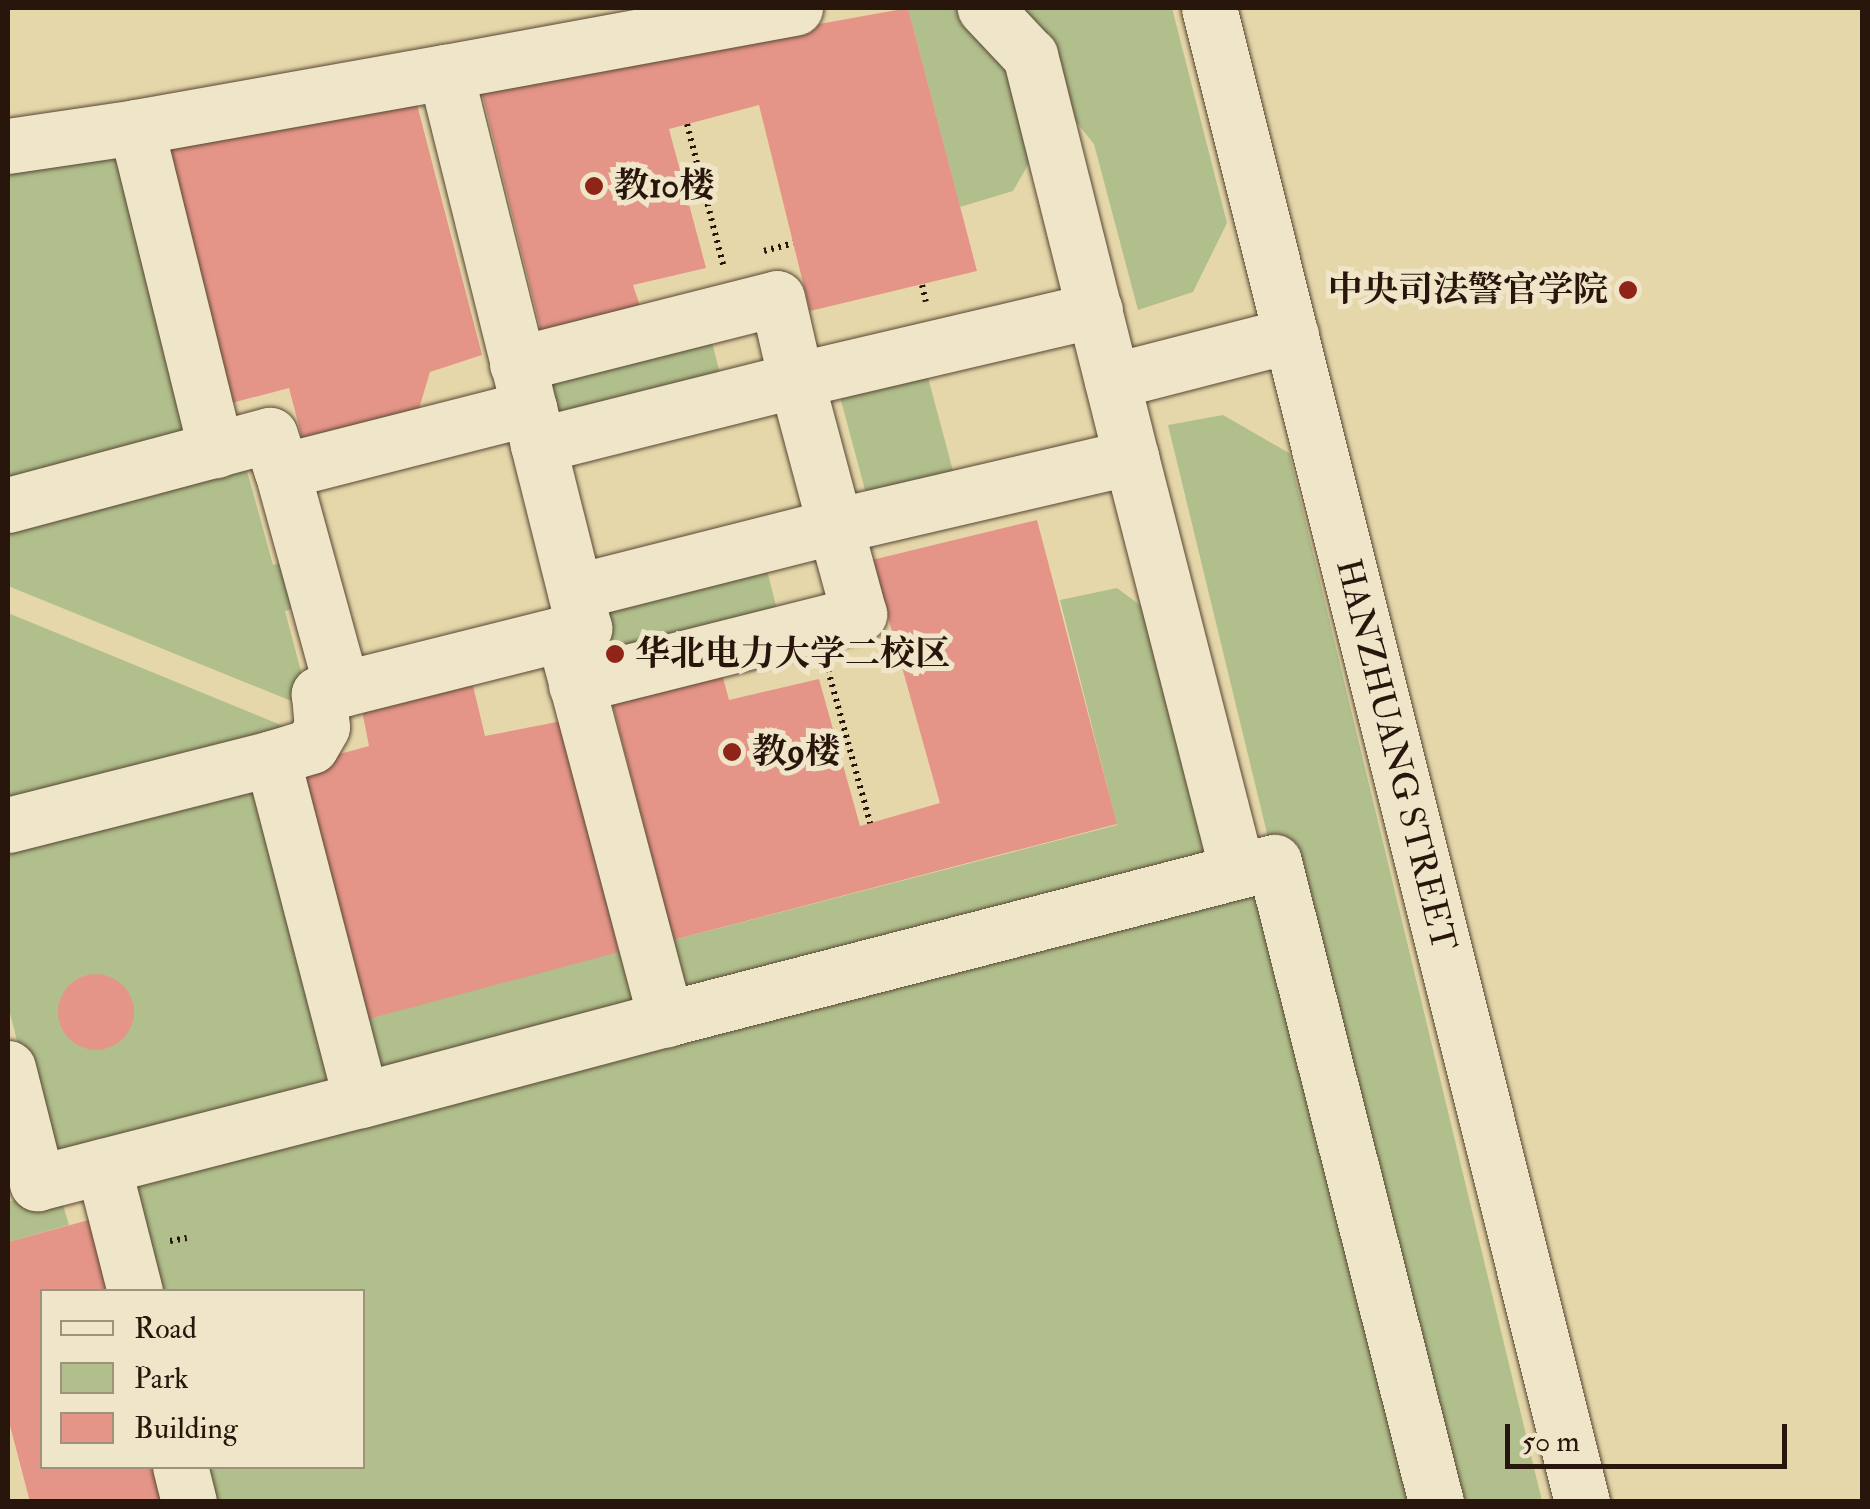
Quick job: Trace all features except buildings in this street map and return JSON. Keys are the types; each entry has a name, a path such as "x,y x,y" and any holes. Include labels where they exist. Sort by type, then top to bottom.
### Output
{"street":[{"path":"8,146 795,8"},
{"path":"985,8 1030,56 1237,872"},
{"name":"HANZHUANG STREET","path":"1210,8 1582,1502"},
{"path":"445,72 528,406 572,637 666,1018"},
{"path":"136,126 216,450"},
{"path":"8,824 311,746 322,727 318,694 572,637 815,625 859,614 777,298 734,309 528,406"},
{"path":"282,471 528,406 796,380 1094,310"},
{"path":"1112,381 1291,335"},
{"path":"8,505 270,435 342,689"},
{"path":"572,637 834,526 1131,457"},
{"path":"272,758 362,1100"},
{"path":"8,1068 22,1186 1274,862 1436,1502"},
{"path":"103,1166 134,1289"},
{"path":"181,1469 189,1502"}],"path":[{"path":"686,124 734,309"},
{"path":"815,625 870,823"}],"green space":[{"path":"908,8 958,8 1012,62 1037,149 1013,191 960,207"},
{"path":"985,8 1172,8 1227,223 1193,292 1138,310 1094,144"},
{"path":"117,139 192,445 8,488 8,157"},
{"path":"709,330 723,384 556,426 542,372"},
{"path":"922,355 959,493 872,516 835,378"},
{"path":"1223,415 1289,453 1542,1501 1458,1501 1274,862 1168,425"},
{"path":"244,460 273,565 295,559 307,605 285,611 311,709 8,586 8,524"},
{"path":"764,558 778,613 611,655 597,600"},
{"path":"1117,588 1152,614 1219,863 675,1003 658,944 1117,825 1060,600"},
{"path":"8,613 293,730 8,808"},
{"path":"251,777 335,1092 48,1164 8,1005 8,840"},
{"path":"1257,881 1420,1501 202,1501 194,1469 365,1469 365,1289 148,1289 118,1171"},
{"path":"629,949 644,1012 365,1077 350,1013"},
{"path":"58,1188 69,1225 8,1242 8,1202"}],"place":[{"name":"教10楼","path":"594,186"},
{"name":"中央司法警官学院","path":"1628,290"},
{"name":"华北电力大学二校区","path":"615,654"},
{"name":"教9楼","path":"732,752"}]}
